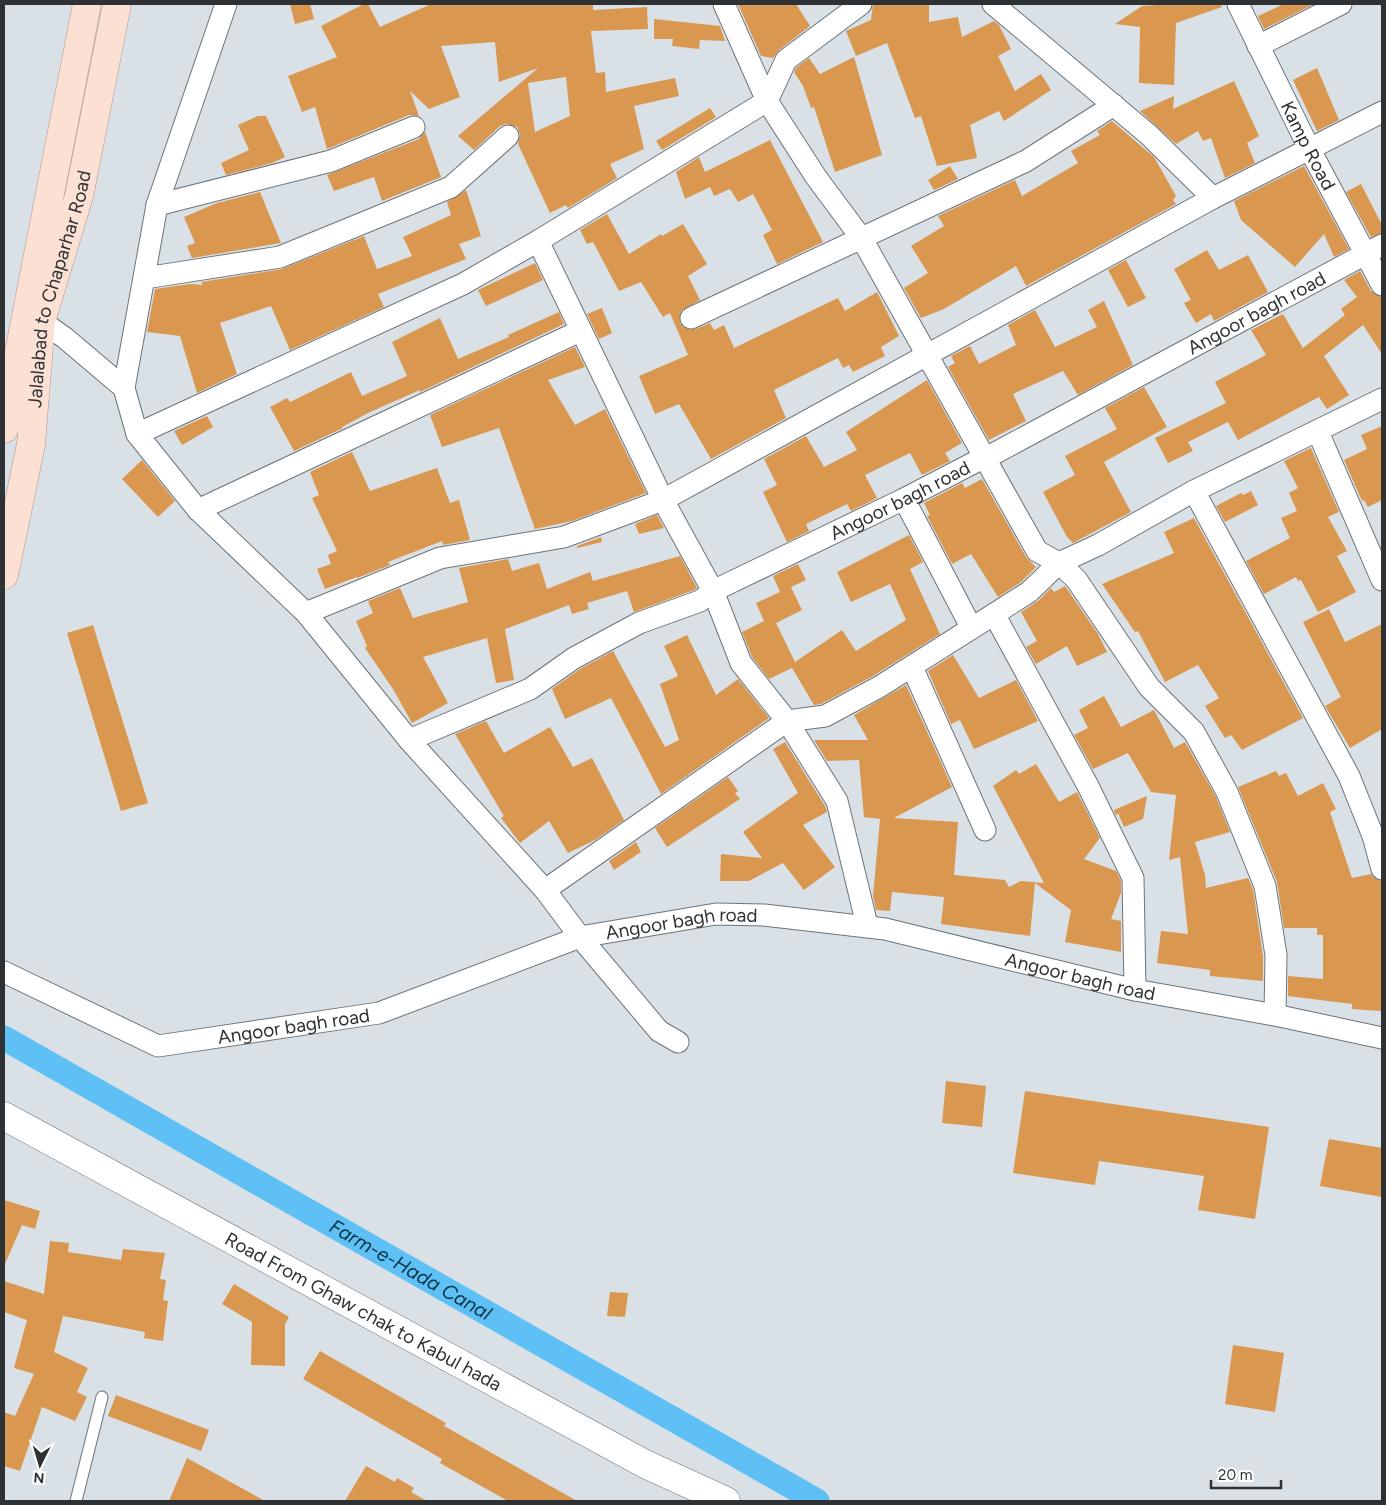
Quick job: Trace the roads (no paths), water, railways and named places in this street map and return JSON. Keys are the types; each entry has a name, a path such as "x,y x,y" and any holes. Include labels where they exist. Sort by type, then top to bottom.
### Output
{"main road":[{"name":"Jalalabad to Chaparhar Road","path":"4,429 87,4"},
{"name":"Jalalabad to Chaparhar Road","path":"4,575 31,444 41,322 79,196 117,4"}],"street":[{"path":"226,4 157,205 124,388 137,434 198,510 306,613 409,740 545,890 580,937 659,1031 678,1042"},
{"path":"724,4 767,101 816,177 862,238 930,356 1038,552 1059,563 1076,578 1149,687 1194,732 1227,792 1266,886 1276,955 1275,1015"},
{"path":"137,434 463,284 538,241 767,101 786,60 862,4"},
{"path":"993,4 1149,135 1213,198"},
{"name":"Kamp Road","path":"1238,4 1310,150 1375,250 1382,285"},
{"path":"1258,46 1342,4"},
{"path":"691,318 1026,162 1114,105"},
{"path":"306,613 440,558 564,537 663,500 930,356 1213,198 1382,112"},
{"path":"157,205 331,160 414,127"},
{"path":"145,278 280,257 451,187 508,136"},
{"path":"538,241 663,500 713,591 741,663 787,721 837,801 867,925"},
{"name":"Angoor bagh road","path":"409,740 530,689 574,658 639,623 700,600 713,591 986,458 1375,250"},
{"path":"41,322 65,338 124,388"},
{"path":"198,510 580,331"},
{"path":"545,890 787,721 825,716 912,666 1029,592 1059,563 1098,545 1194,491 1318,432 1382,399"},
{"path":"1318,432 1382,580"},
{"path":"1194,491 1349,776 1373,836 1382,869"},
{"path":"904,499 972,627"},
{"path":"994,614 1088,786 1133,878 1135,990"},
{"path":"912,666 985,830"},
{"name":"Angoor bagh road","path":"4,972 158,1046 379,1013 580,937 716,914 764,915 867,925 1135,990 1275,1015 1382,1038"},
{"name":"Road From Ghaw chak to Kabul hada","path":"4,1116 645,1464 726,1501"}],"lane":[{"path":"76,1501 102,1397"}],"waterway":[{"name":"Farm-e-Hada Canal","path":"4,1038 817,1501"}]}
